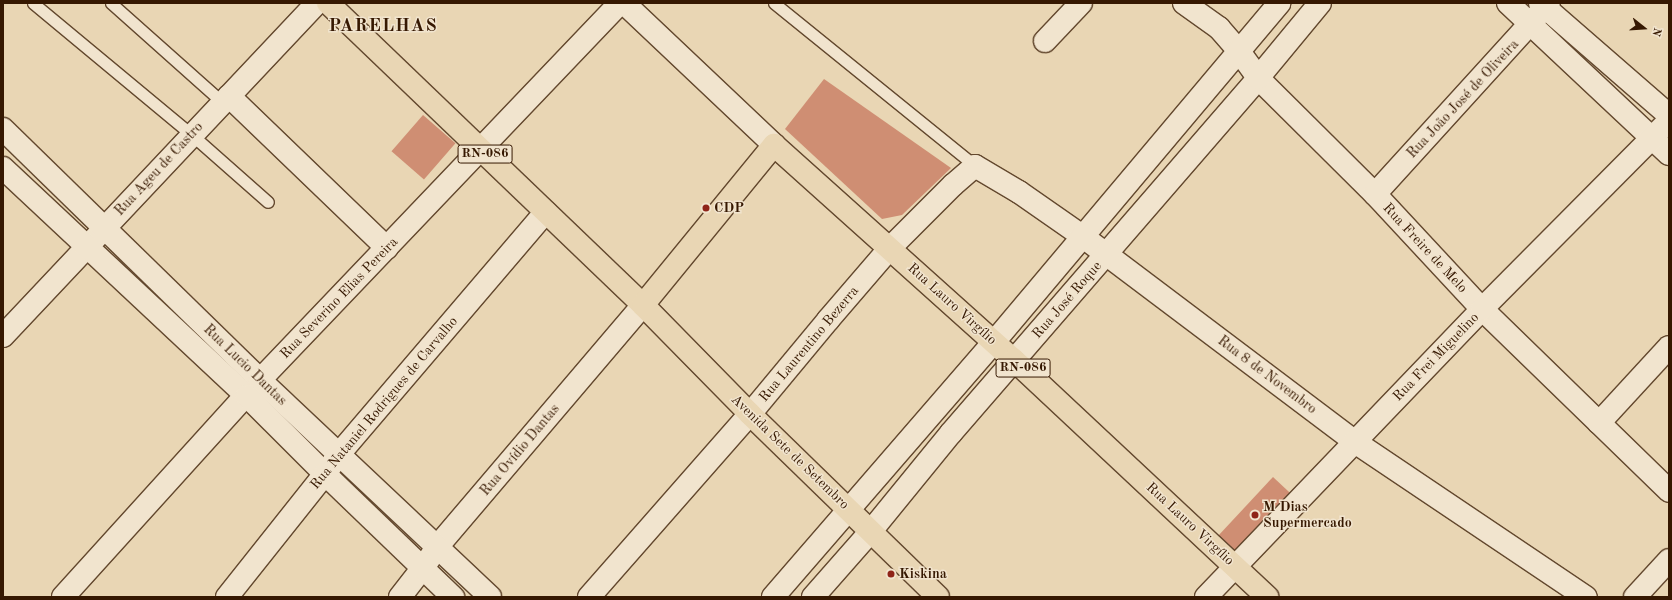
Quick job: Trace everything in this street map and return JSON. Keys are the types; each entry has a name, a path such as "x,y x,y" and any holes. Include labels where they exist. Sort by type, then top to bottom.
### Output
{"main road":[{"name":"RN-086","path":"328,3 643,305"},
{"name":"Rua Lauro Virgílio","path":"774,145 1014,360 1267,597"},
{"path":"643,305 774,145"},
{"name":"Avenida Sete de Setembro","path":"643,305 750,414 849,508 938,597"}],"street":[{"name":"Rua Ageu de Castro","path":"3,336 317,3"},
{"name":"Rua Severino Elias Pereira","path":"63,597 260,380 620,3"},
{"path":"624,3 774,145"},
{"path":"1045,41 1081,3"},
{"name":"Rua Freire de Melo","path":"1184,3 1219,28 1238,50 1258,78 1375,194 1482,309 1669,491"},
{"name":"Rua José Roque","path":"773,597 994,342 1279,3"},
{"name":"Rua José Roque","path":"813,597 871,531 951,433 1258,78 1320,3"},
{"path":"1508,3 1669,154"},
{"path":"1545,4 1669,115"},
{"name":"Rua João José de Oliveira","path":"1375,194 1531,24 1545,4"},
{"path":"225,99 387,248"},
{"name":"Rua Frei Miguelino","path":"1206,597 1236,568 1482,309 1669,121"},
{"name":"Rua Lucio Dantas","path":"3,130 260,380 490,597"},
{"name":"Rua Laurentino Bezerra","path":"589,597 750,414 890,248 953,185 975,166"},
{"name":"Rua 8 de Novembro","path":"975,166 1019,192 1082,236 1355,442 1586,597"},
{"name":"Rua Lucio Dantas","path":"3,168 247,396 325,474 454,597"},
{"name":"Rua Nataniel Rodrigues de Carvalho","path":"226,597 325,474 339,454 546,212"},
{"name":"Rua Ovídio Dantas","path":"400,597 423,568 437,547 643,305"},
{"path":"1599,423 1669,347"},
{"path":"1635,597 1669,560"}],"lane":[{"path":"33,3 192,135 268,202"},
{"path":"111,3 225,99"},
{"path":"774,3 975,166"}],"building":[{"path":"824,79 951,168 902,215 882,219 785,129"},
{"path":"423,115 455,143 424,179 392,151"},
{"name":"M Dias Supermercado","path":"1273,477 1292,495 1237,554 1218,536"}],"place":[{"name":"CDP","path":"706,208"},
{"name":"M Dias Supermercado","path":"1255,515"},
{"name":"Kiskina","path":"891,574"}],"district":[{"name":"PARELHAS","path":"383,26"}]}
